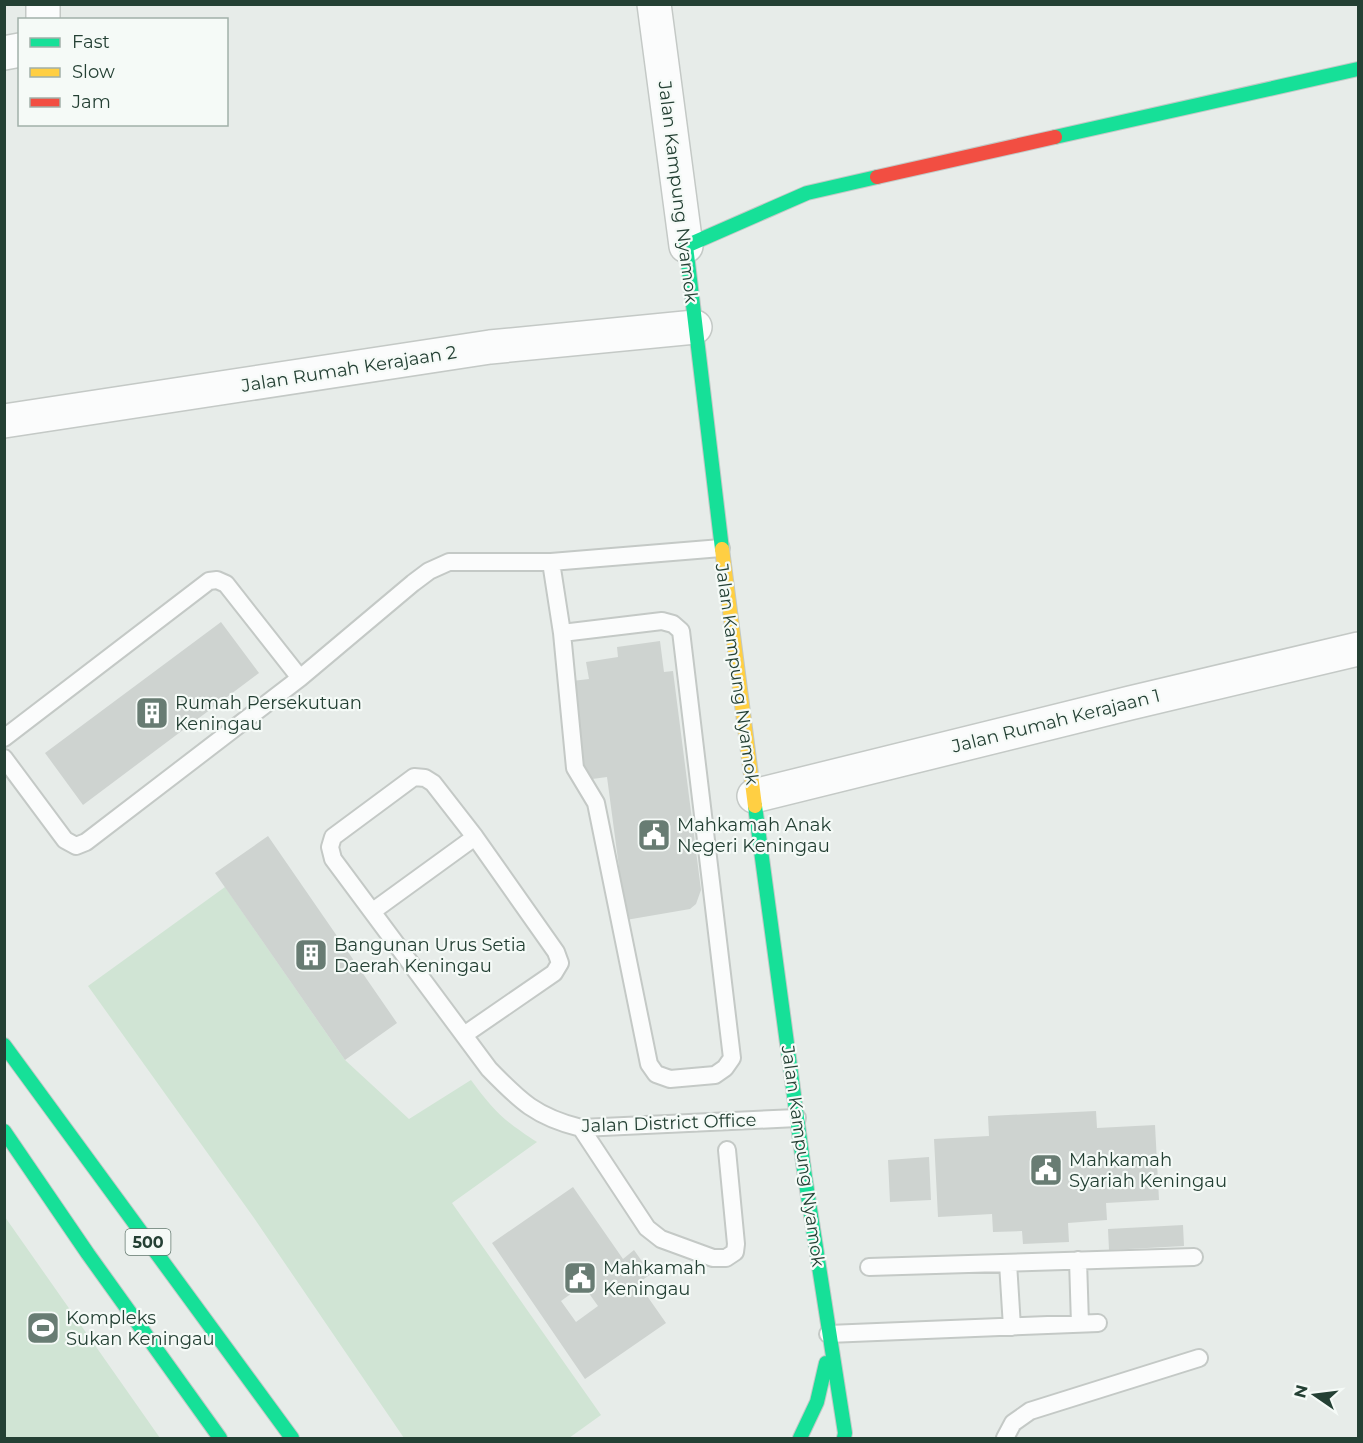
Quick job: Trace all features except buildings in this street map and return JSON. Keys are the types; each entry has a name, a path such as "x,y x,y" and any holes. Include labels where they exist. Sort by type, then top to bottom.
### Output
{"street":[{"name":"Jalan Kampung Nyamok","path":"654,4 686,246 721,548 796,1118 845,1437"},
{"path":"686,246 807,193 1359,69"},
{"name":"Jalan Rumah Kerajaan 2","path":"4,421 490,347 695,327"},
{"name":"Jalan Rumah Kerajaan 1","path":"754,796 1130,702 1359,649"},
{"name":"500","path":"4,1045 292,1438"},
{"path":"4,1131 88,1254 220,1438"},
{"name":"Jalan Kampung Nyamok","path":"800,1438 813,1417 822,1392 829,1338"}],"lane":[{"path":"4,758 65,840 76,846 86,842 300,678 429,571 449,562 551,562 721,548"},
{"path":"551,562 562,633 575,768 596,803 649,1064 656,1074 670,1079 715,1075 725,1068 732,1058 681,631 673,624 662,621 562,633"},
{"path":"4,738 209,581 217,580 226,584 300,678"},
{"name":"Jalan District Office","path":"475,837 433,783 424,778 414,777 333,837 330,847 333,859 489,1069 518,1099 538,1113 557,1122 581,1128 796,1118"},
{"path":"373,911 475,837 556,952 560,963 554,973 464,1035"},
{"path":"581,1128 647,1228 661,1239 713,1258 726,1258 735,1252 727,1150"},
{"path":"869,1267 1194,1257"},
{"path":"1078,1260 1080,1324"},
{"path":"1008,1263 1012,1327"},
{"path":"829,1338 1098,1323"},
{"path":"1005,1438 1013,1424 1030,1411 1199,1358"}],"green space":[{"path":"225,887 345,1060 409,1119 471,1080 500,1115 537,1142 452,1203 601,1415 569,1438 404,1438 254,1218 88,986"},
{"name":"Kompleks Sukan Keningau","path":"5,1217 160,1438 5,1438"}],"traffic: fast":[{"path":"1055,137 1358,69"},
{"path":"722,549 686,246 807,193 877,177"},
{"path":"755,806 805,1177 844,1438"},
{"path":"4,1045 292,1438"},
{"path":"4,1131 88,1254 220,1438"},
{"path":"800,1438 817,1402 826,1363"}],"traffic: slow":[{"path":"722,549 755,806"}],"traffic: jam":[{"path":"877,177 1055,137"}],"place":[{"name":"Rumah Persekutuan Keningau","path":"152,713"},
{"name":"Mahkamah Anak Negeri Keningau","path":"654,835"},
{"name":"Bangunan Urus Setia Daerah Keningau","path":"311,955"},
{"name":"Mahkamah Syariah Keningau","path":"1046,1170"},
{"name":"Mahkamah Keningau","path":"580,1278"},
{"name":"Kompleks Sukan Keningau","path":"43,1328"}]}
